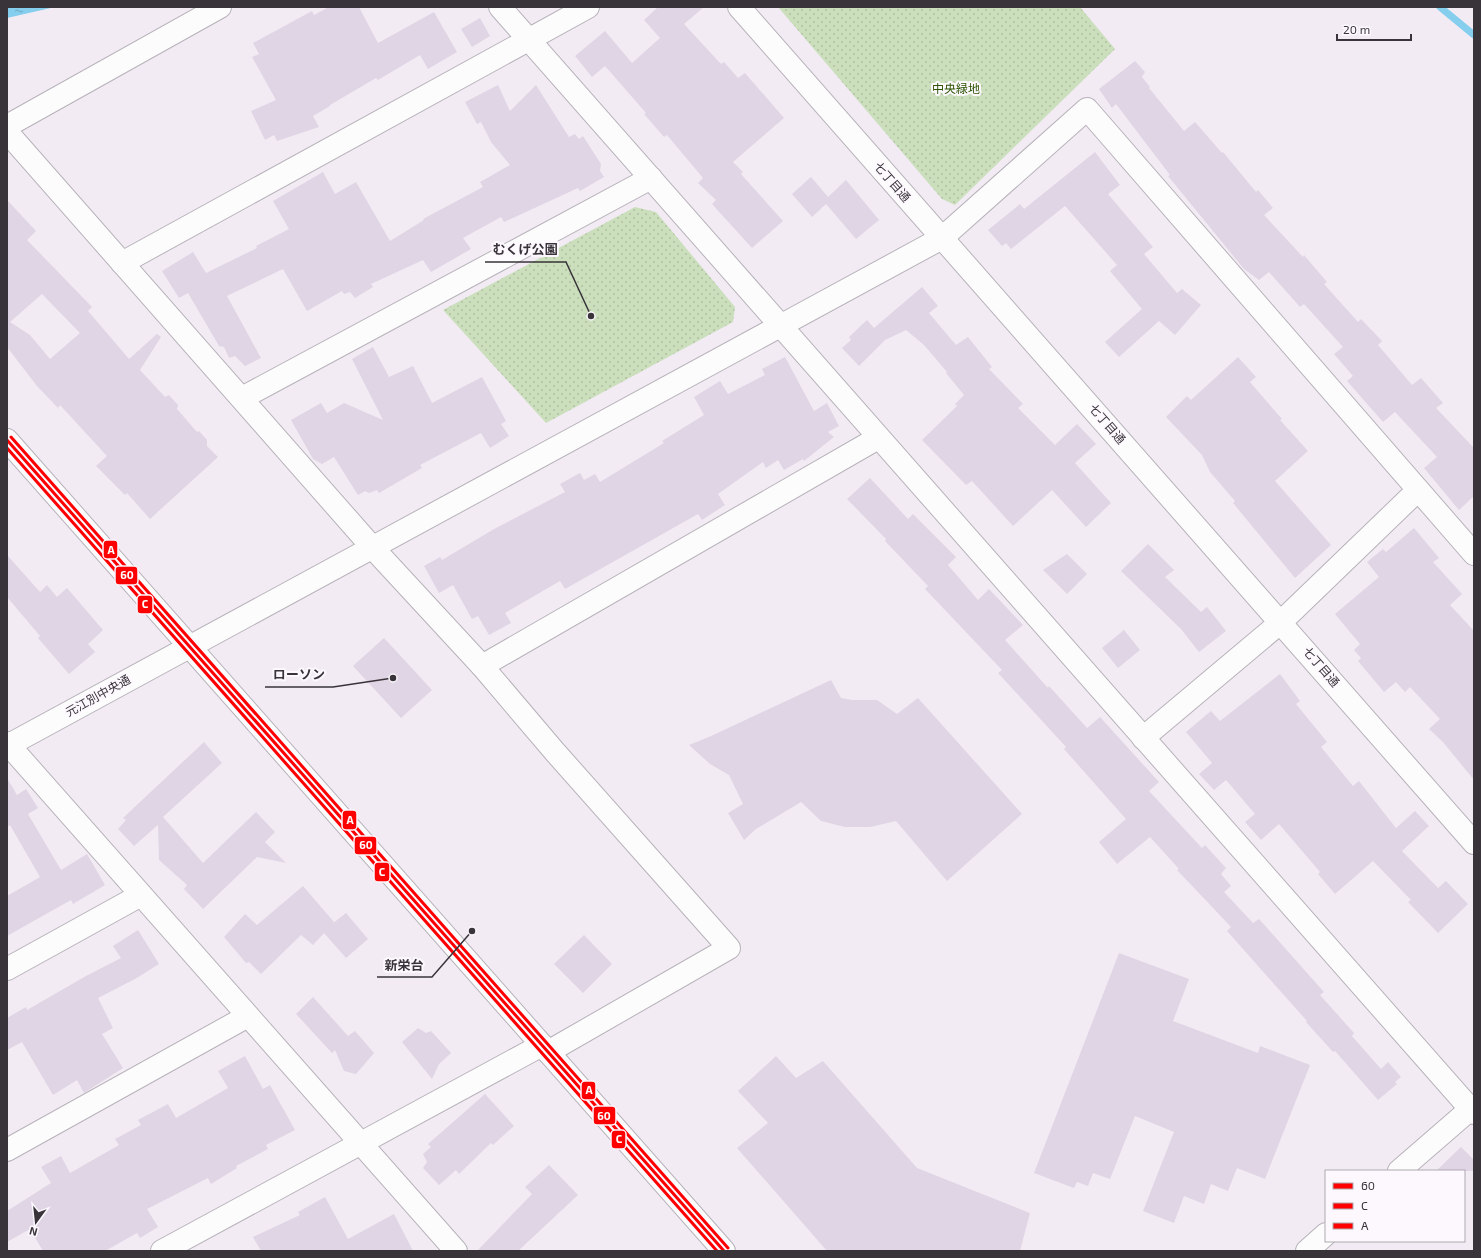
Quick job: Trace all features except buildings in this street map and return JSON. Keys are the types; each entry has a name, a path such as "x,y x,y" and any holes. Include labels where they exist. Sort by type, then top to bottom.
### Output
{"street":[{"path":"7,126 220,7"},
{"path":"500,7 878,438 1473,1110 1400,1170"},
{"path":"122,263 588,7"},
{"name":"七丁目通","path":"739,7 1474,842"},
{"name":"元江別中央通","path":"8,745 942,238 1088,108 1418,490"},
{"path":"7,132 372,547 482,666 560,758 729,948 545,1048 360,1142 162,1251"},
{"path":"242,398 650,178"},
{"path":"482,666 878,438"},
{"path":"7,440 724,1251"},
{"path":"1143,738 1281,622 1418,490 1474,554"},
{"path":"8,745 456,1251"},
{"path":"7,969 141,895"},
{"path":"7,1150 248,1016"},
{"path":"1307,1251 1325,1235"}],"green space":[{"name":"中央緑地","path":"778,7 1080,7 1115,49 955,205 942,199"},
{"path":"635,207 656,212 735,307 733,322 546,423 443,310"}],"water":[{"path":"7,7 55,7 7,18"}],"waterway":[{"path":"1440,7 1474,35"}],"transit line":[{"name":"A","path":"11,437 728,1248"},
{"name":"60","path":"7,440 724,1251"},
{"name":"C","path":"7,448 717,1251"}],"place":[{"name":"むくげ公園","path":"591,316"},
{"name":"ローソン","path":"393,678"},
{"name":"新栄台","path":"472,931"}]}
